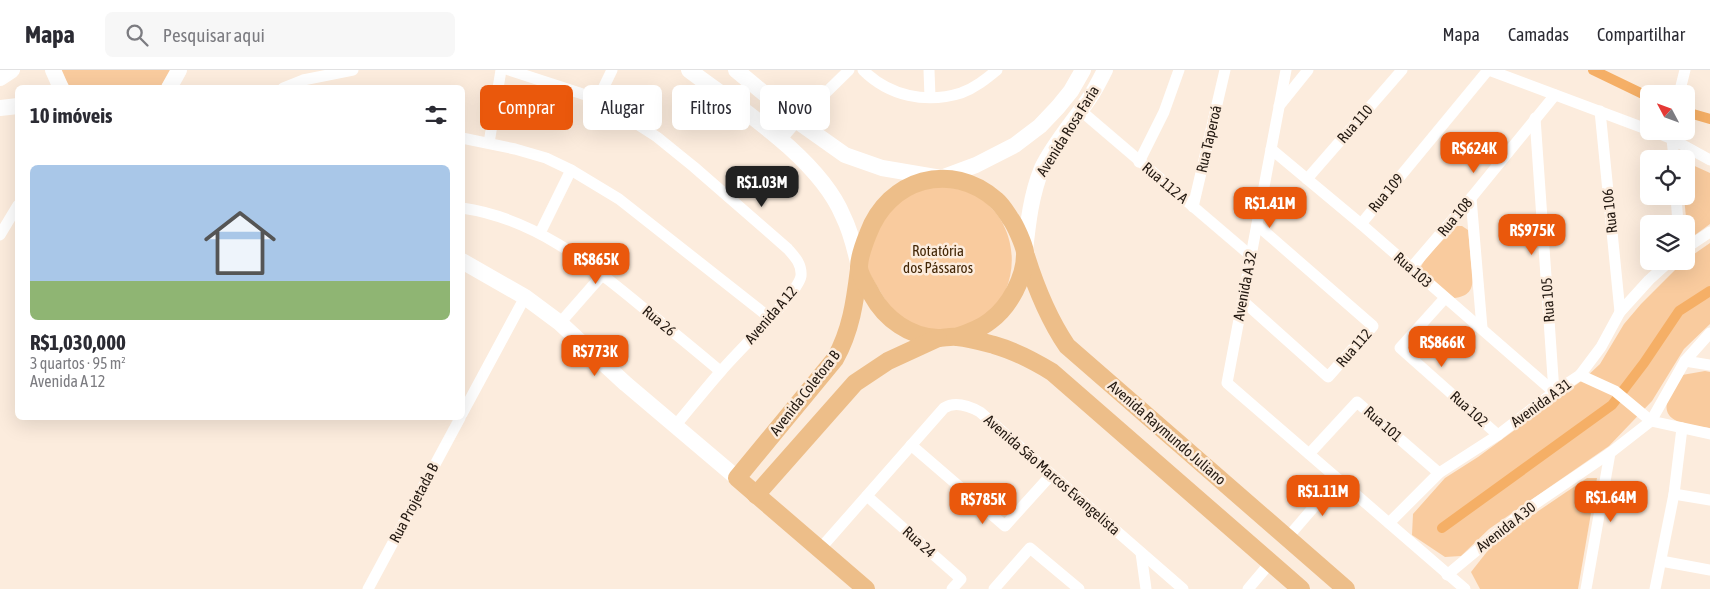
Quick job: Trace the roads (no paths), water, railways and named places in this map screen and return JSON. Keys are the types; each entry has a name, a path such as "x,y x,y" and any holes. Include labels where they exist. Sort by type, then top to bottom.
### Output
{"main road":[{"path":"941,178 976,186 997,200 1013,221 1025,251 1022,271 1015,291 1001,312 980,328 956,337 938,338 920,335 904,328 889,318 877,305 859,268 865,241 873,221 886,204 899,192 915,184 941,178"},
{"name":"Avenida Raymundo Juliano","path":"1025,251 1047,315 1067,346 1346,589"},
{"name":"Avenida Coletora B","path":"737,478 835,359 843,344 852,315 859,268"},
{"name":"Avenida Raymundo Juliano","path":"956,337 994,345 1028,358 1052,372 1301,589"},
{"name":"Avenida Coletora B","path":"756,495 855,383 888,361 938,338"},
{"path":"737,478 866,589"}],"street":[{"path":"0,78 12,70"},
{"path":"53,70 60,85"},
{"path":"290,85 303,80 353,70"},
{"path":"489,143 501,70"},
{"name":"Avenida A 12","path":"509,70 583,94"},
{"path":"605,85 612,70"},
{"name":"Avenida Coletora B","path":"689,70 781,140 812,170 830,191 843,214 853,241 859,268"},
{"path":"736,70 760,90"},
{"path":"830,89 849,70"},
{"path":"864,70 874,80 888,89 904,95 930,97 944,97 962,92 980,83 997,70"},
{"path":"929,70 930,97"},
{"name":"Avenida Rosa Faria","path":"941,178 976,165 1016,145 1040,126 1058,107 1071,91 1083,70"},
{"name":"Avenida Rosa Faria","path":"1025,251 1029,214 1043,167 1060,138 1092,94 1105,70"},
{"path":"1139,162 1164,112 1179,70"},
{"name":"Rua Taperoá","path":"1193,207 1225,70"},
{"name":"Avenida A 32","path":"1286,70 1227,383 1309,454"},
{"path":"1278,107 1308,70"},
{"name":"Rua 110","path":"1307,179 1402,70"},
{"path":"1488,70 1640,127"},
{"name":"Rua 109","path":"1361,224 1488,70"},
{"path":"1681,85 1685,70"},
{"name":"Rua 108","path":"1412,268 1555,95"},
{"path":"0,108 15,106"},
{"name":"Rua 112 A","path":"1080,110 1251,256"},
{"name":"Rua 106","path":"1600,111 1620,312"},
{"name":"Rua 105","path":"1535,118 1554,392"},
{"name":"Avenida A 12","path":"646,130 694,167 788,249 801,267 800,277 792,294 720,371 675,426"},
{"path":"781,140 789,130"},
{"path":"810,130 845,155 882,168 941,178"},
{"path":"465,139 546,158 619,198 770,318"},
{"path":"1674,140 1710,160"},
{"name":"Rua 103","path":"1271,149 1361,224 1554,392"},
{"path":"540,233 571,170"},
{"path":"1471,198 1482,328"},
{"name":"Rua 26","path":"465,209 502,217 540,233 603,274 720,371"},
{"path":"0,235 15,210"},
{"name":"Rua 112","path":"1243,301 1328,377 1373,326 1257,225"},
{"path":"1695,242 1710,232"},
{"path":"465,263 525,297 560,323 675,426 737,478"},
{"name":"Avenida A 31","path":"1389,523 1439,473 1498,435 1554,392 1580,375 1601,347 1620,312 1660,270"},
{"path":"560,323 603,274"},
{"path":"465,408 525,297"},
{"name":"Rua 102","path":"1445,298 1400,348 1498,435"},
{"name":"Avenida A 30","path":"1447,575 1523,512 1610,453 1651,421 1685,361 1710,334"},
{"path":"1685,361 1710,365"},
{"path":"1580,375 1614,391 1651,421 1710,434"},
{"name":"Rua 101","path":"1309,454 1357,402 1439,473"},
{"name":"Avenida São Marcos Evangelista","path":"820,550 946,406 955,404 970,407 980,412 1181,589"},
{"name":"Rua Projetada B","path":"368,589 459,420"},
{"path":"1655,589 1674,494 1682,428"},
{"path":"911,445 1005,526 1051,475"},
{"path":"1586,589 1610,453"},
{"path":"1309,454 1465,589"},
{"path":"1288,537 1338,479"},
{"path":"1674,494 1710,500"},
{"name":"Rua 24","path":"867,496 961,579 952,589"},
{"path":"994,589 1030,548 1079,589"},
{"path":"1141,553 1146,589"},
{"path":"1661,561 1710,570"},
{"path":"1248,589 1270,563"}],"waterway":[{"path":"1593,70 1640,93"},
{"path":"1695,115 1710,119"},
{"path":"1442,528 1612,405 1644,363 1679,311 1710,291"}],"park label":[{"name":"Rotatória dos Pássaros","path":"938,260"}]}
